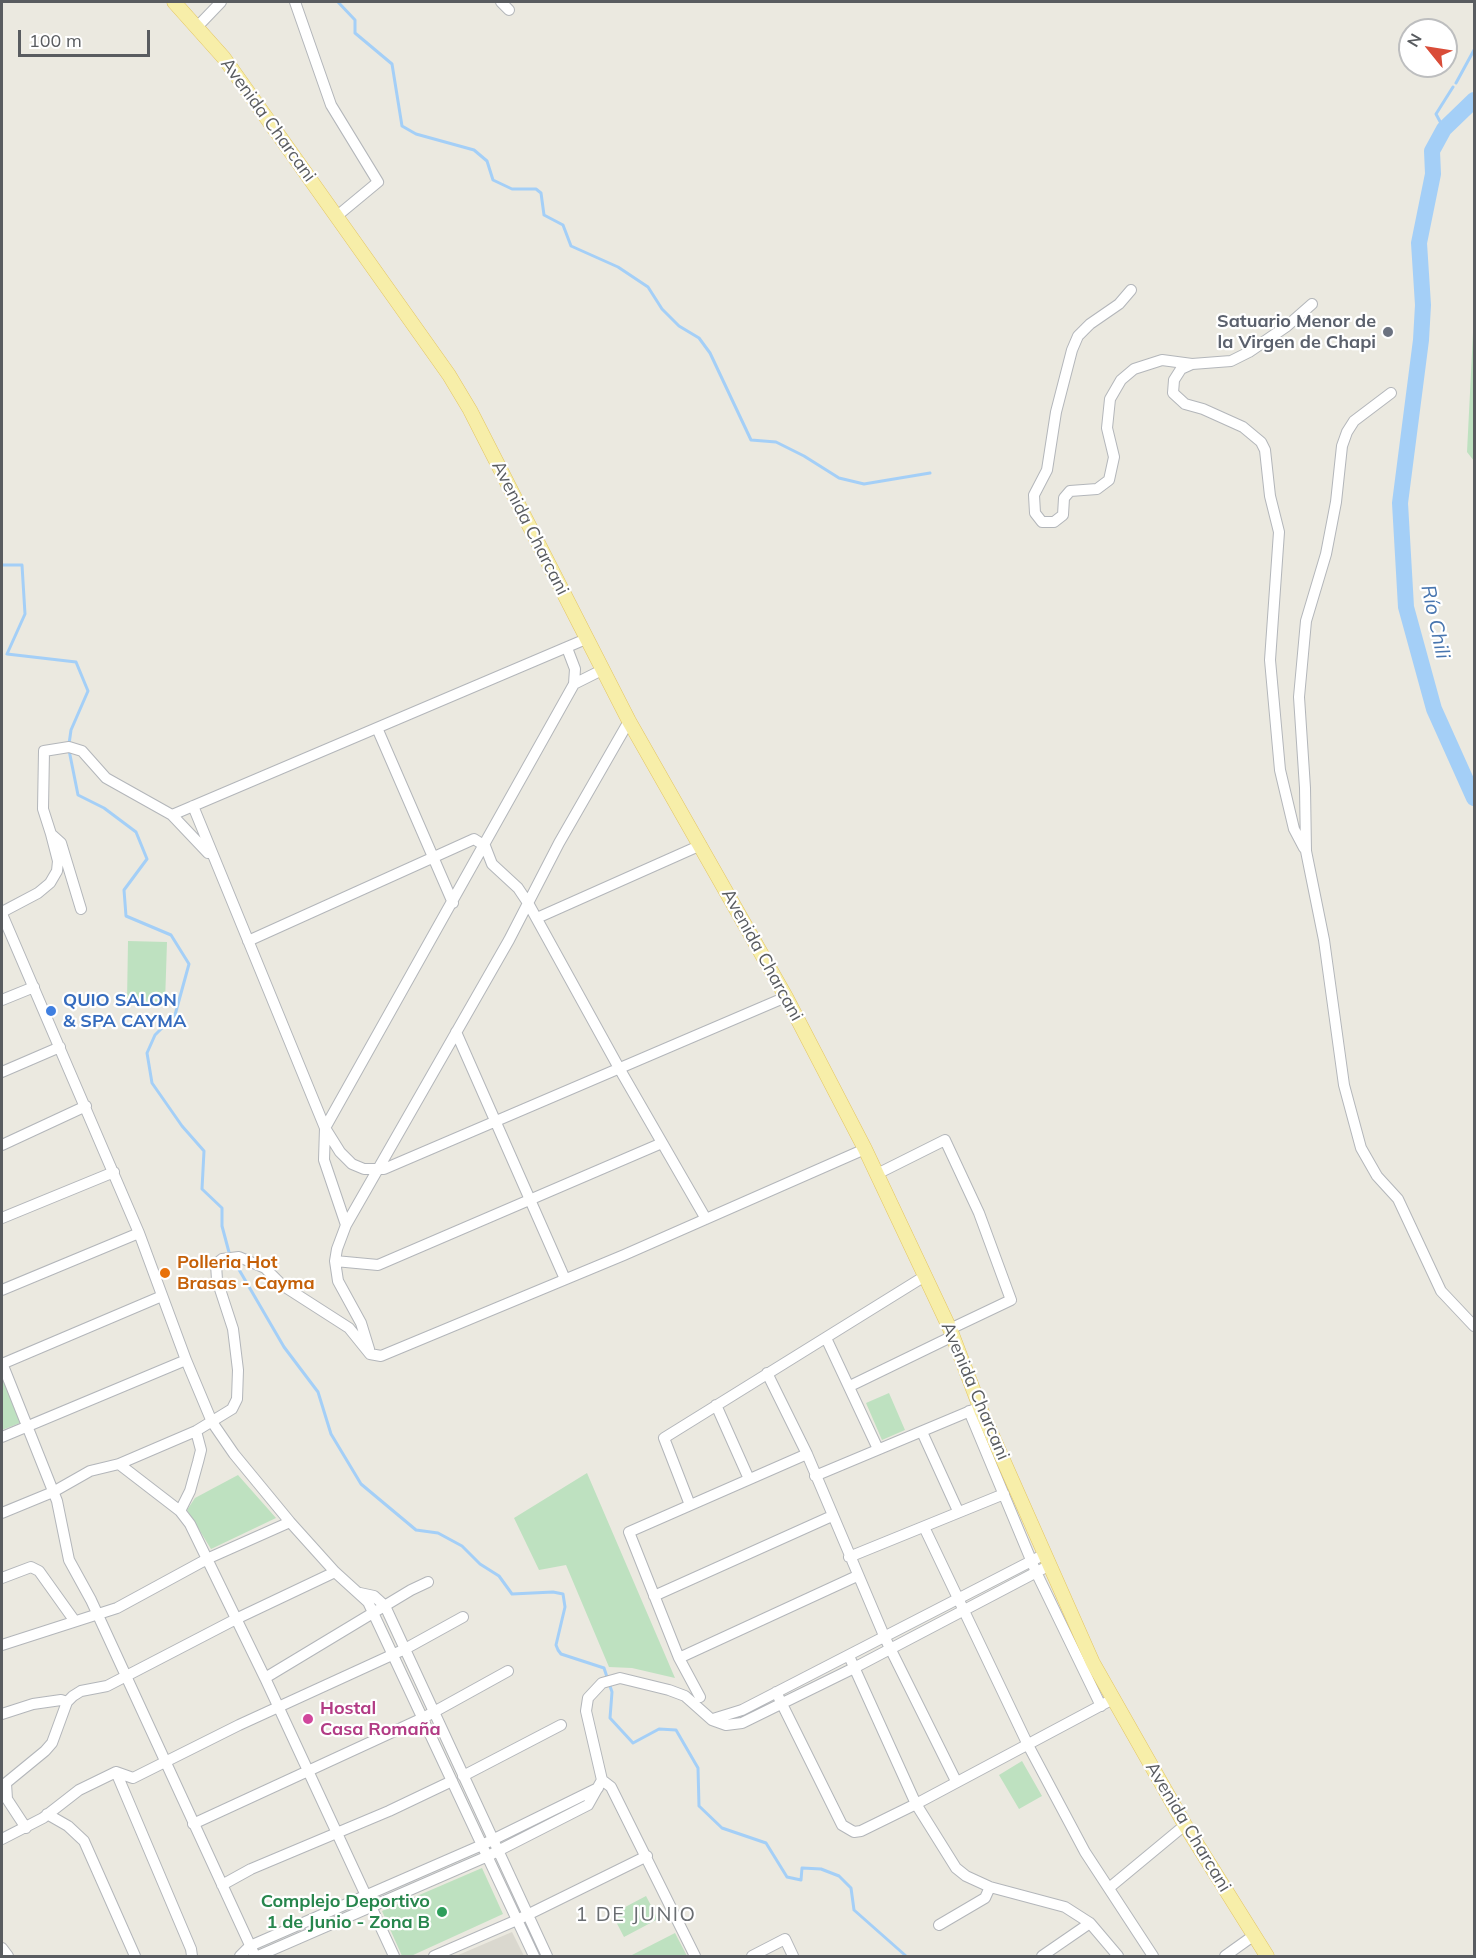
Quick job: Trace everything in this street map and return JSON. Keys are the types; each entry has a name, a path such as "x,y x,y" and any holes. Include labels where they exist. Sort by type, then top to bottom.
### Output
{"main road":[{"name":"Avenida Charcani","path":"174,2 224,58 337,216 470,410 629,721 786,997 865,1149 951,1333 975,1409 1048,1559 1107,1703 1267,1956"}],"street":[{"path":"197,27 221,2"},
{"path":"295,2 331,105 378,182 337,216"},
{"path":"501,2 509,10"},
{"path":"1131,290 1119,304 1090,324 1078,336 1072,350 1056,412 1047,470 1034,495 1035,513 1042,522 1054,522 1063,515 1064,498 1070,491 1097,489 1109,480 1114,457 1107,428 1110,399 1121,380 1134,369 1162,360 1192,364 1230,361 1249,352 1287,326 1312,304"},
{"path":"1192,364 1181,369 1174,380 1173,393 1185,404 1203,409 1243,428 1261,442 1265,450 1270,496 1279,532 1270,660 1280,770 1294,829 1306,851"},
{"path":"1391,393 1354,421 1347,432 1342,446 1336,502 1326,554 1306,621 1299,697 1305,788 1306,851 1324,940 1346,1092 1361,1148 1377,1176 1398,1199 1441,1291 1474,1326"},
{"path":"172,814 586,639"},
{"path":"346,1225 324,1160 325,1128 486,846 574,684 575,669 567,648"},
{"path":"574,684 602,670"},
{"path":"370,1354 361,1323 338,1281 335,1261 346,1225 629,721"},
{"path":"377,728 453,903"},
{"path":"213,858 172,814 146,797 106,778 82,751 69,747 44,752 43,809 58,861 50,883 38,893 2,913 4,928 34,987 114,1172 212,1422 234,1454 290,1522 335,1572 360,1593 374,1613 452,1781 488,1842 498,1851 547,1956"},
{"path":"193,806 325,1128 340,1152 352,1164 364,1169 384,1169 786,997"},
{"path":"51,834 61,843 81,909"},
{"path":"248,941 433,860 474,839 486,846 492,864 518,888 537,918 619,1068 706,1219"},
{"path":"537,918 701,845"},
{"path":"2,1000 34,987"},
{"path":"456,1032 564,1279"},
{"path":"2,1072 60,1047"},
{"path":"2,1145 86,1106"},
{"path":"850,1386 1011,1300 980,1213 945,1140 877,1174"},
{"path":"335,1261 378,1264 662,1143"},
{"path":"2,1513 53,1492 90,1471 119,1464 196,1431 232,1409 237,1400 236,1345 217,1280 216,1264 222,1259 239,1257 265,1268 282,1285 349,1328 370,1354 381,1356 706,1219 865,1149"},
{"path":"2,1218 114,1172"},
{"path":"2,1290 139,1233"},
{"path":"690,1505 664,1438 925,1276"},
{"path":"162,1296 2,1363 53,1492 62,1520 69,1560 96,1613 254,1953"},
{"path":"826,1338 878,1449"},
{"path":"2,1437 186,1360"},
{"path":"767,1373 807,1454 857,1576 888,1643 956,1781"},
{"path":"716,1405 749,1479"},
{"path":"779,1697 842,1825 847,1829 861,1831 1107,1703 1034,1567 1004,1494 975,1409 815,1476"},
{"path":"180,1511 190,1491 201,1450 196,1431"},
{"path":"922,1432 958,1511"},
{"path":"700,1697 679,1658 654,1596 649,1577 629,1532 807,1454"},
{"path":"119,1464 180,1511 209,1558 394,1956"},
{"path":"849,1557 1004,1494"},
{"path":"654,1596 832,1516"},
{"path":"2,1645 117,1608 209,1558 290,1522"},
{"path":"924,1527 1028,1745 1085,1852 1153,1956"},
{"path":"779,1697 849,1656 888,1643 963,1610 1048,1559"},
{"path":"2,1578 31,1567 39,1571 74,1620"},
{"path":"240,1956 254,1953 372,1906 488,1856 584,1808 600,1784 586,1711 588,1698 607,1681 637,1682 685,1696 712,1720 854,1668 888,1643 958,1599 1034,1567"},
{"path":"26,1827 8,1799 4,1784 52,1743 67,1702 81,1691 107,1686 238,1618 335,1572"},
{"path":"679,1658 857,1576"},
{"path":"265,1678 428,1582"},
{"path":"360,1593 374,1596 385,1606 463,1776 488,1842 488,1856 534,1956"},
{"path":"2,1839 47,1814 80,1790 116,1772 133,1778 213,1738 405,1649 463,1617"},
{"path":"849,1656 916,1804 956,1868 966,1876 990,1887 1065,1907 1090,1923 1118,1956"},
{"path":"193,1824 423,1718 508,1671"},
{"path":"2,1714 33,1704 61,1700 67,1702"},
{"path":"463,1776 561,1725"},
{"path":"116,1772 192,1956"},
{"path":"222,1885 251,1869 388,1811 452,1781"},
{"path":"254,1953 366,1895 488,1842 600,1784 611,1786 695,1956"},
{"path":"47,1814 68,1826 84,1840 135,1956"},
{"path":"1109,1888 1185,1825"},
{"path":"434,1956 517,1920 647,1856"},
{"path":"939,1925 985,1898 990,1887"},
{"path":"1042,1956 1090,1923"},
{"path":"1225,1956 1253,1936"},
{"path":"752,1956 785,1939 793,1956"},
{"path":"2,1948 8,1956"}],"shaded area":[{"path":"512,1932 524,1956 456,1956"}],"green space":[{"path":"1474,313 1474,461 1467,452"},
{"path":"128,941 167,942 165,1003 127,1002"},
{"path":"7,1376 30,1419 2,1430 2,1378"},
{"path":"889,1393 905,1430 882,1440 866,1403"},
{"path":"587,1473 675,1678 632,1668 609,1667 566,1565 539,1570 514,1518"},
{"path":"238,1475 276,1518 211,1549 187,1510 195,1498"},
{"path":"1022,1761 1042,1796 1019,1809 999,1775"},
{"name":"Complejo Deportivo 1 de Junio - Zona B","path":"482,1868 503,1914 411,1956 402,1956 382,1911"},
{"path":"646,1896 658,1919 624,1937 612,1914"},
{"path":"675,1933 687,1956 630,1956"}],"waterway":[{"path":"338,2 355,20 355,33 392,64 402,126 416,134 474,150 487,161 493,180 512,189 536,189 541,193 544,215 563,225 571,246 618,267 648,287 662,309 679,326 699,338 710,353 751,440 776,442 839,478 864,484 930,473"},
{"path":"1456,83 1474,50"},
{"path":"1444,129 1436,114 1453,87"},
{"name":"Río Chili","path":"1474,100 1444,129 1432,151 1433,174 1419,243 1423,305 1421,340 1400,503 1406,607 1434,709 1474,798"},
{"path":"2,565 22,565 25,614 7,654 76,662 88,691 71,730 69,744"},
{"path":"69,750 78,795 104,808 136,832 147,859 124,890 126,916 171,935 189,964 175,1015 155,1035 147,1053 152,1083 182,1126 204,1151 202,1189 222,1208 222,1226 230,1256"},
{"path":"234,1261 284,1347 318,1392 331,1434 361,1484 416,1530 438,1533 462,1546 480,1564 499,1576 512,1594 553,1592 563,1594 565,1607 556,1645 558,1650 561,1654 604,1668 612,1692 610,1718 633,1743 659,1729 676,1730 698,1768 699,1806 722,1828 766,1843 787,1877 801,1880 802,1868 821,1869 839,1876 851,1888 854,1910 906,1956"}],"place":[{"name":"Satuario Menor de la Virgen de Chapi","path":"1388,332"},
{"name":"QUIO SALON & SPA CAYMA","path":"51,1011"},
{"name":"Polleria Hot Brasas - Cayma","path":"165,1273"},
{"name":"Hostal Casa Romaña","path":"308,1719"},
{"name":"Complejo Deportivo 1 de Junio - Zona B","path":"442,1912"}],"district":[{"name":"1 DE JUNIO","path":"636,1915"}]}
